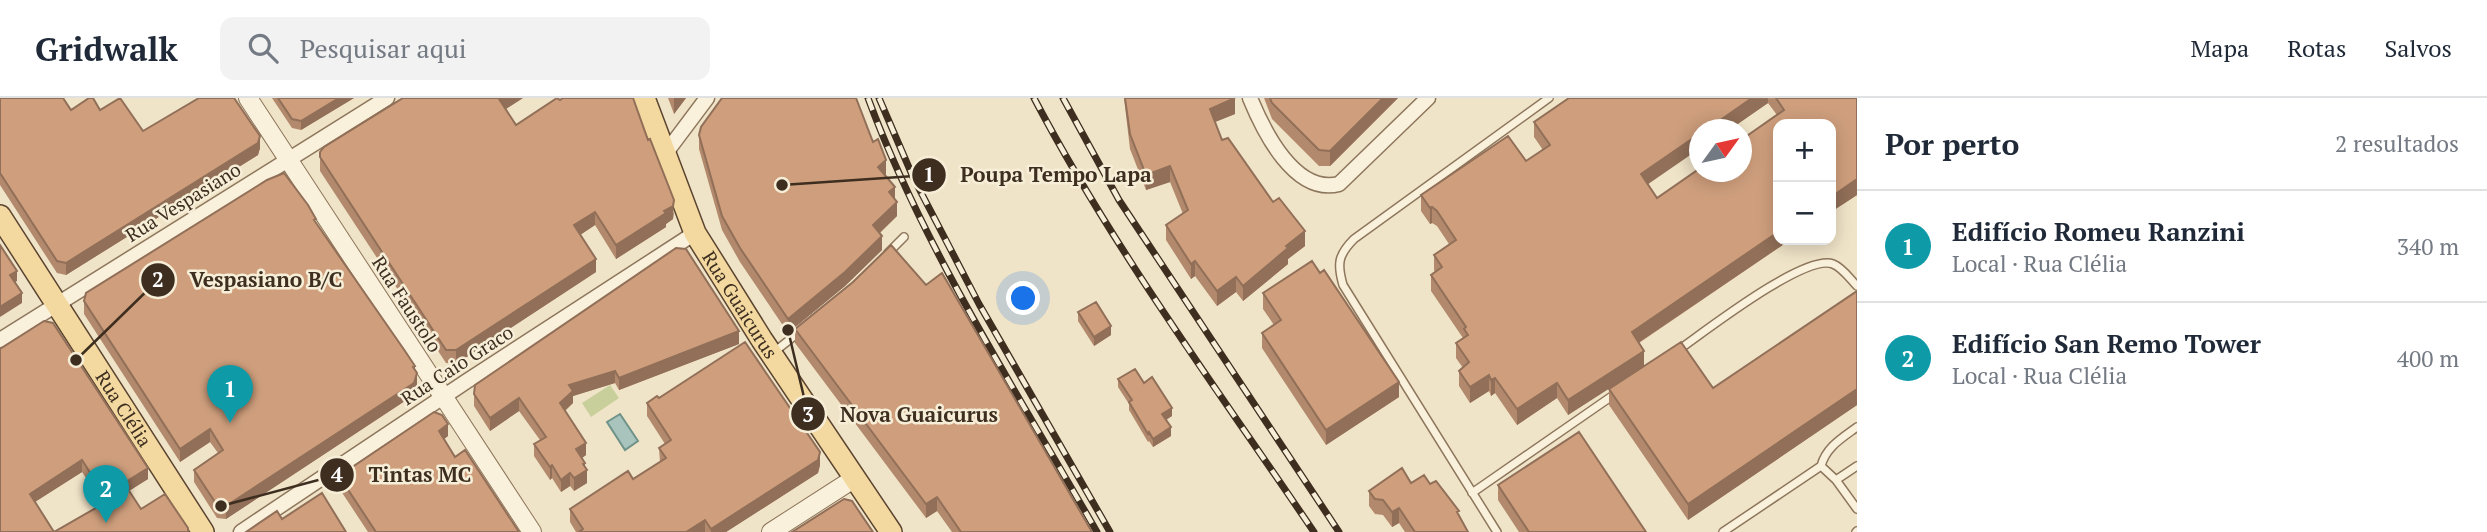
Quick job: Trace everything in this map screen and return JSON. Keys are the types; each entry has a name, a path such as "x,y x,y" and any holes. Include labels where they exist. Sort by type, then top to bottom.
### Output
{"main road":[{"name":"Rua Guaicurus","path":"644,98 695,233 771,355 891,532"},
{"name":"Rua Clélia","path":"0,216 204,532"}],"street":[{"name":"Rua Faustolo","path":"248,98 531,532"},
{"name":"Rua Vespasiano","path":"0,340 387,98"},
{"path":"665,154 707,98"},
{"path":"1250,98 1260,123 1281,155 1305,179 1318,186 1328,187 1339,184 1427,98"},
{"name":"Rua Caio Graco","path":"241,532 695,233"},
{"path":"771,532 855,478"}],"lane":[{"path":"1497,532 1343,285 1338,263 1342,251 1354,239 1549,98"},
{"path":"879,262 904,237"},
{"path":"1666,359 1768,287 1803,268 1820,262 1832,263 1857,286"},
{"path":"771,355 798,333"},
{"path":"1472,493 1620,390"},
{"path":"1723,532 1821,466 1829,449 1857,427"},
{"path":"1821,466 1836,480 1857,509"},
{"path":"1836,480 1857,466"}],"green space":[{"path":"610,385 619,398 591,417 582,403"}],"water":[{"path":"620,414 638,441 625,450 607,422"}],"building":[{"path":"0,98 63,98 71,110 93,98 100,110 120,98 143,131 199,98 234,98 260,136 258,143 66,263 57,261 0,173"},
{"path":"278,98 339,98 301,121 292,119"},
{"path":"403,98 501,98 499,99 516,125 557,98 633,98 674,200 673,206 616,245 595,212 574,225 596,259 456,350 446,350 320,157 324,147"},
{"path":"722,98 856,98 873,142 878,139 886,160 878,167 895,187 889,192 897,202 873,225 882,236 845,272 788,319 740,248 722,216 699,135 701,127"},
{"path":"1125,98 1235,98 1210,109 1222,140 1228,138 1273,202 1279,198 1305,231 1243,286 1236,277 1217,291 1195,261 1191,264 1166,225 1188,210 1170,166 1146,175 1130,134"},
{"path":"1270,98 1383,98 1330,151 1319,150"},
{"path":"1569,98 1752,98 1722,119 1689,119 1689,141 1641,174 1657,198 1689,176 1689,182 1752,182 1752,132 1784,110 1776,98 1857,98 1857,179 1836,194 1836,119 1773,119 1773,235 1632,332 1644,351 1568,400 1557,383 1517,409 1495,378 1491,380 1489,375 1470,387 1459,371 1469,362 1456,343 1468,335 1464,329 1466,327 1431,275 1442,267 1434,255 1456,240 1437,211 1430,208 1421,195 1508,136 1526,161 1550,145 1534,122"},
{"path":"284,173 308,205 316,219 314,220 405,351 417,373 414,383 226,506 217,505 194,470 223,450 210,429 180,449 84,301 86,293 267,180"},
{"path":"0,245 17,271 10,275 22,293 0,307"},
{"path":"891,245 926,285 942,273 1092,532 961,532 937,497 926,504 795,329 853,282"},
{"path":"676,248 686,249 739,331 619,378 615,371 569,385 573,391 560,403 586,443 576,449 587,470 574,478 570,473 561,480 534,444 546,437 519,398 490,418 474,394 475,385"},
{"path":"1312,261 1320,273 1324,270 1399,382 1326,430 1262,333 1281,320 1263,293"},
{"path":"1857,291 1857,389 1688,504 1609,389 1681,342 1713,388"},
{"path":"1096,302 1111,326 1094,337 1078,312"},
{"path":"44,321 53,323 148,468 124,483 141,509 165,494 188,532 54,532 0,532 0,349","holes":["82,460 108,501 54,532 30,494"]},
{"path":"745,342 820,452 818,460 711,529 705,520 686,532 579,532 583,529 570,509 628,471 633,479 666,458 659,448 671,440 647,403"},
{"path":"1135,369 1144,383 1152,377 1172,408 1162,414 1171,427 1153,439 1118,379"},
{"path":"434,412 442,415 448,424 439,431 455,457 465,450 519,532 376,532 339,476"},
{"path":"1579,432 1646,532 1529,532 1498,485"},
{"path":"1402,468 1411,483 1424,475 1430,484 1436,481 1459,511 1457,512 1468,532 1415,532 1399,508 1392,512 1383,500 1375,499 1369,491"},
{"path":"322,493 346,532 246,532 277,511 282,519"},
{"path":"844,499 852,501 873,532 792,532"}],"railway":[{"path":"868,98 916,210 944,265 1097,532"},
{"path":"879,98 913,177 979,304 1110,532"},
{"path":"1034,98 1132,265 1314,532"},
{"path":"1063,98 1119,200 1339,532"}],"place":[{"name":"Poupa Tempo Lapa","path":"782,185"},
{"name":"Nova Guaicurus","path":"788,330"},
{"name":"Vespasiano B/C","path":"76,360"},
{"name":"Edifício Romeu Ranzini","path":"230,423"},
{"name":"Tintas MC","path":"221,506"},
{"name":"Edifício San Remo Tower","path":"106,523"}]}
